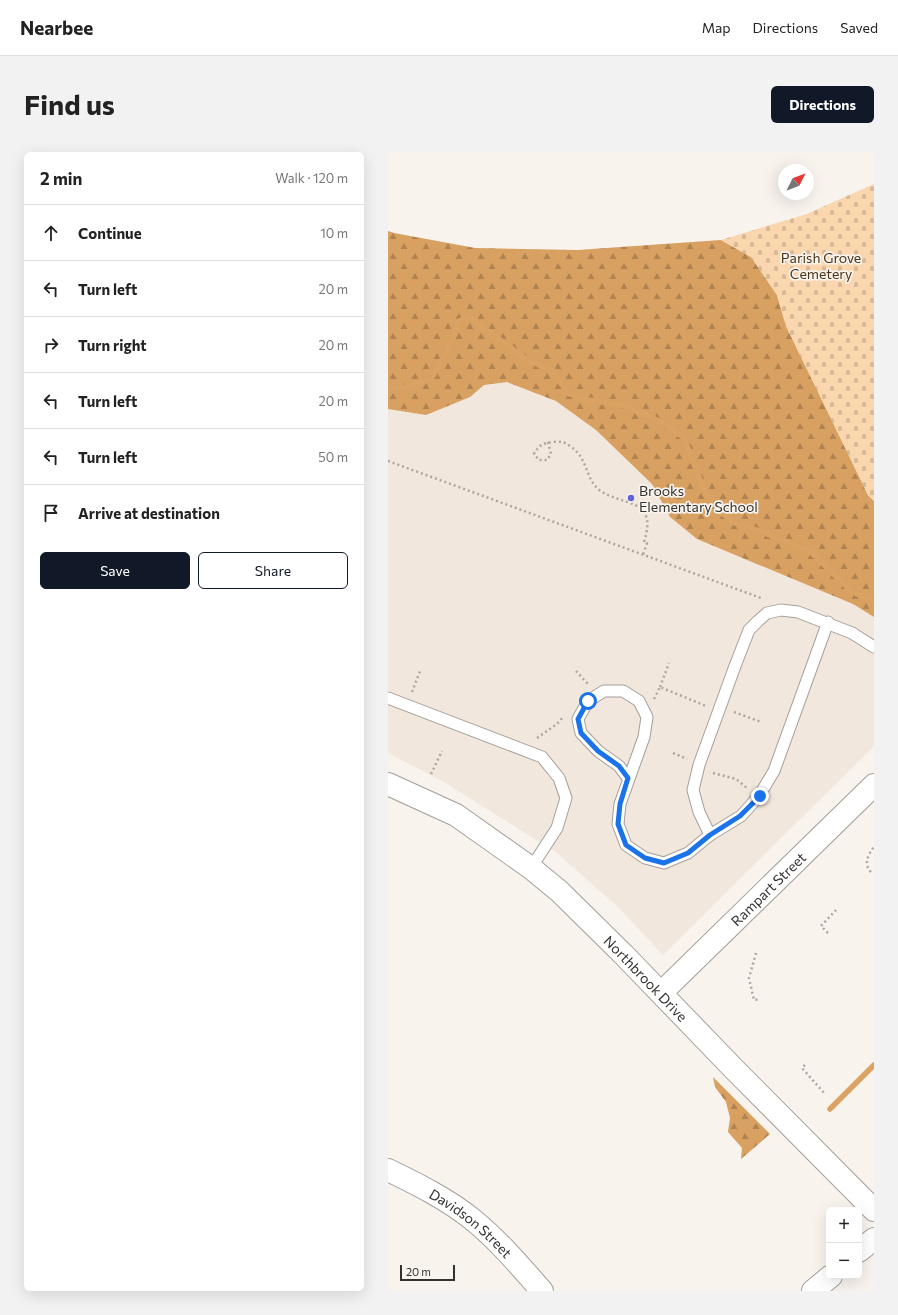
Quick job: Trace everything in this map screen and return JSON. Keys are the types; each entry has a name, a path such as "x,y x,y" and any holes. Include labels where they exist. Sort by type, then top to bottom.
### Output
{"street":[{"name":"Northbrook Drive","path":"388,784 456,815 531,868 559,891 662,992 734,1069 874,1210"},
{"name":"Rampart Street","path":"662,992 874,785"},
{"name":"Davidson Street","path":"388,1170 421,1186 448,1202 472,1219 508,1253 542,1291"},
{"path":"862,1248 874,1238"},
{"path":"813,1291 827,1279"}],"lane":[{"path":"710,835 699,812 693,790 699,765 735,666 750,630 767,613 781,610 798,612 852,632 874,647"},
{"path":"628,778 619,766 598,751 581,733 578,719 588,701 604,691 623,691 639,701 647,717 644,737 628,778 620,804 618,824 626,845 645,858 664,863 688,853 710,835 740,816 760,796 774,771 828,622"},
{"path":"388,698 542,757 559,778 566,798 557,828 531,868"}],"path":[{"path":"548,442 550,454 547,460 539,460 534,454 538,446 548,442 558,441 566,443 575,449 582,457 592,481 597,488 604,493 636,505 643,512 648,522 648,531 644,542 647,543 643,555"},
{"path":"388,461 760,598"},
{"path":"653,701 669,663"},
{"path":"412,692 420,671"},
{"path":"576,671 588,684"},
{"path":"660,687 708,706"},
{"path":"734,712 761,722"},
{"path":"537,738 557,724 566,714"},
{"path":"431,774 442,751"},
{"path":"672,753 687,759"},
{"path":"714,773 736,780 750,789"},
{"path":"871,872 868,868 867,860 868,854 874,847"},
{"path":"828,933 821,926 836,910"},
{"path":"756,953 749,978 754,1000 760,999"},
{"path":"805,1065 802,1068 825,1094"}],"shaded area":[{"name":"Brooks Elementary School","path":"874,184 874,746 663,955 619,908 557,853 444,782 388,753 388,231 475,248 578,250 721,240 807,214"}],"green space":[{"name":"Parish Grove Cemetery","path":"874,184 874,501 868,495 786,326 777,295 751,257 721,240 807,214"},
{"path":"388,231 475,248 578,250 721,240 751,257 777,295 786,326 868,495 874,501 874,617 853,604 697,539 670,517 652,484 596,430 556,401 507,382 484,385 470,397 426,415 388,409"},
{"path":"713,1077 770,1134 741,1159 742,1148 728,1132 730,1118 726,1102 715,1087"}],"waterway":[{"path":"388,389 406,387 431,379 446,351 459,321 469,317 526,359 550,370 570,394 587,400 629,407 661,422 683,437 695,464 701,484 717,509 735,523 760,531 810,551 851,591 874,601"},
{"path":"830,1109 874,1065"}],"place":[{"name":"Brooks Elementary School","path":"631,498"}],"route":[{"path":"588,701 578,719 581,733 598,751 619,766 628,778 620,804 618,824 626,845 645,858 664,863 688,853 710,835 740,816 760,796"}]}
